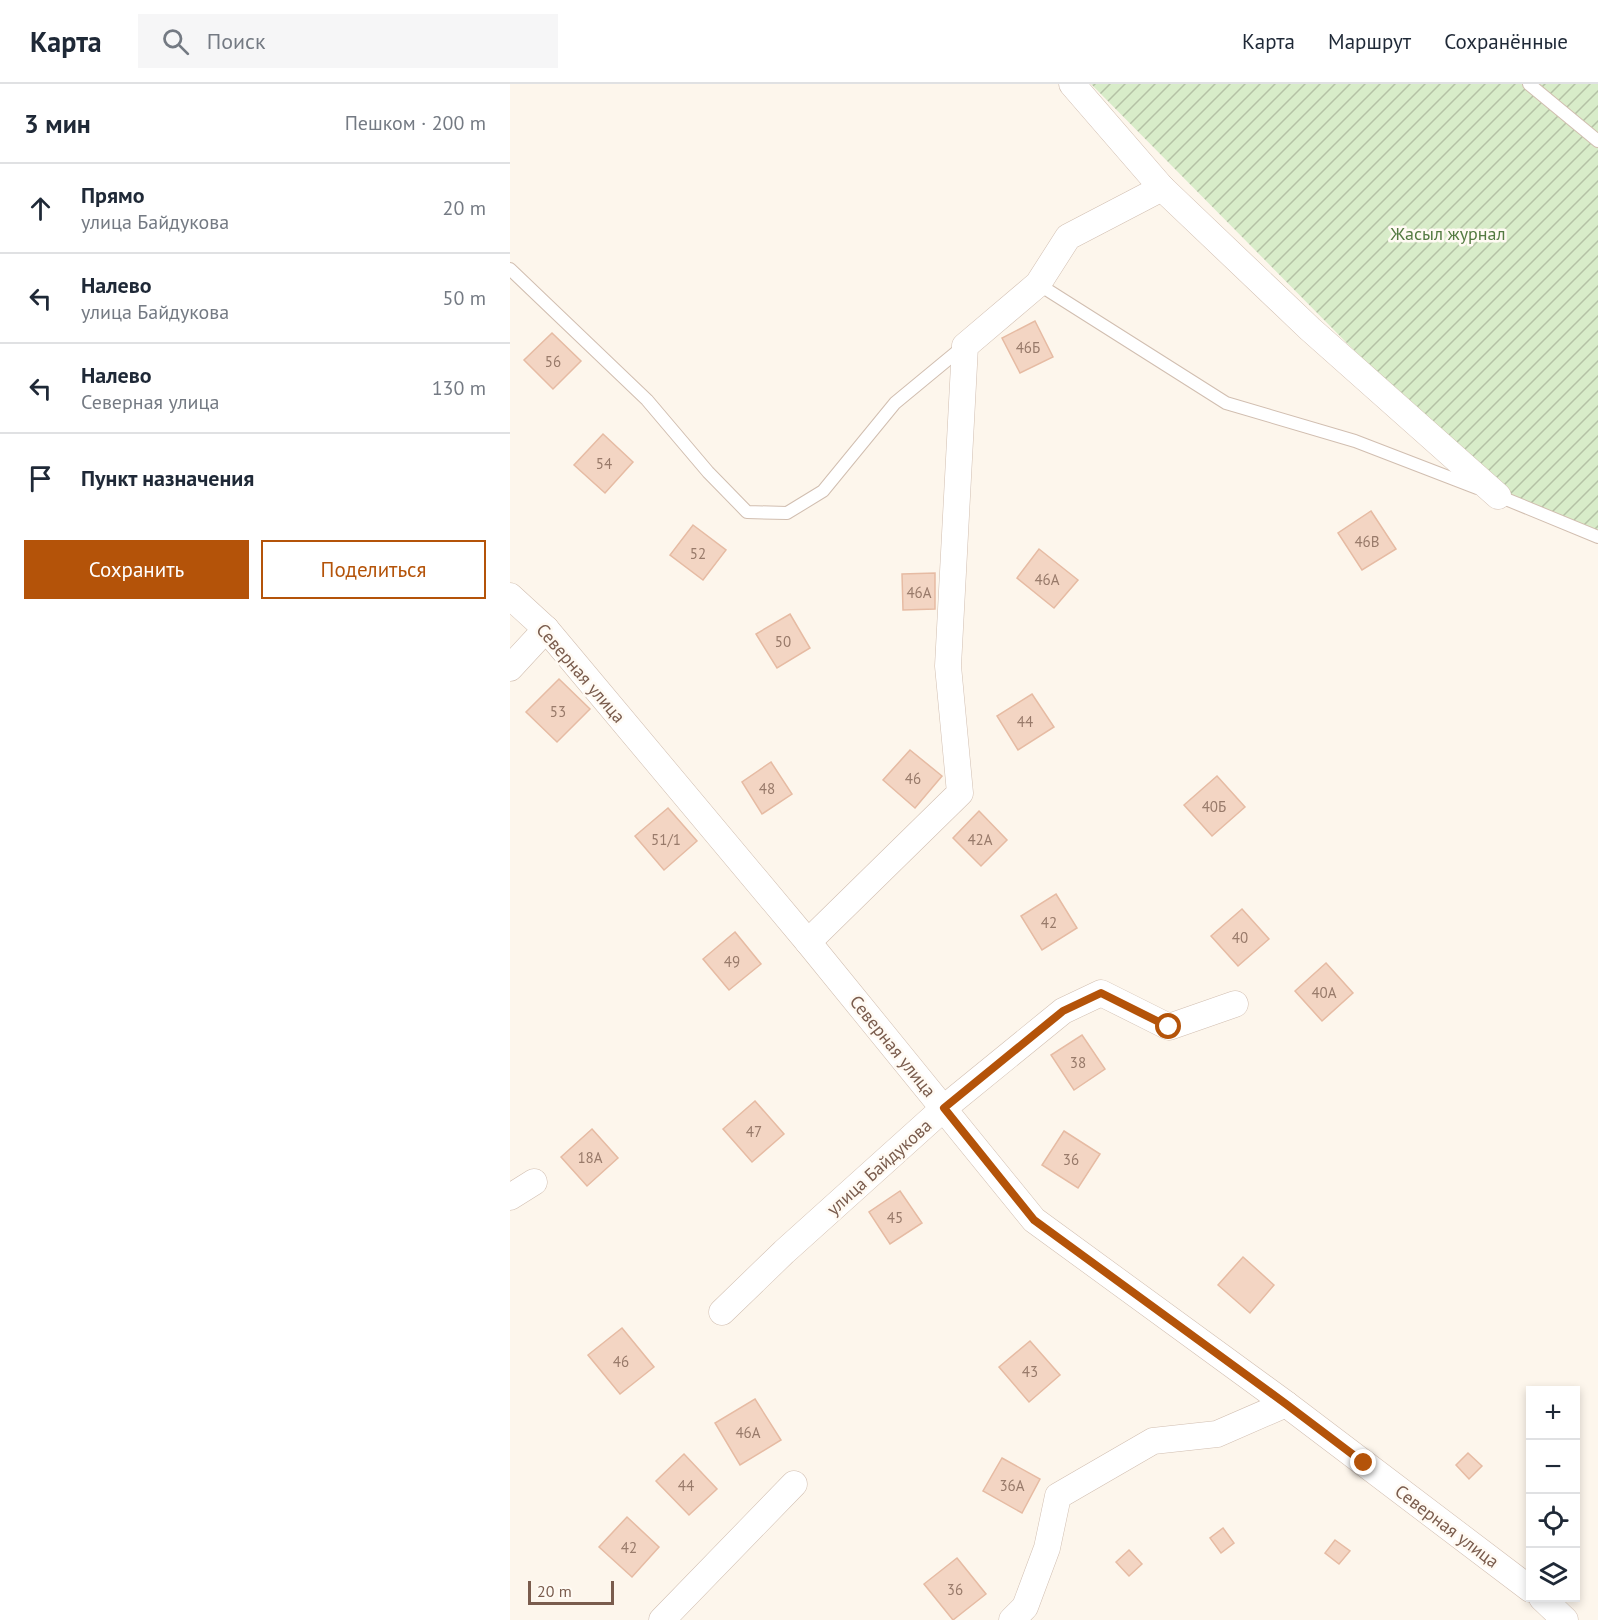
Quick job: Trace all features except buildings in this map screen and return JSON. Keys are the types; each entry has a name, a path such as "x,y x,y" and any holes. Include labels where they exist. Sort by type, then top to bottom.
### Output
{"street":[{"path":"1072,84 1162,188 1310,329 1498,496"},
{"path":"808,942 960,793 948,666 965,346 1038,284 1068,237 1162,188"},
{"name":"Северная улица","path":"510,596 546,629 808,942 1034,1220 1286,1404 1526,1586"},
{"path":"510,668 546,629"},
{"name":"улица Байдукова","path":"722,1312 793,1244 944,1108 1063,1011 1101,993 1169,1027 1235,1004"},
{"path":"510,1197 534,1182"},
{"path":"1012,1620 1025,1607 1047,1548 1058,1496 1153,1441 1217,1434 1286,1404"},
{"path":"662,1620 794,1484"},
{"path":"1546,1602 1565,1620"}],"lane":[{"path":"1529,84 1598,141"},
{"path":"510,269 646,400 708,472 747,512 787,513 823,491 895,403 965,346"},
{"path":"1038,284 1226,403 1355,441 1598,537"}],"green space":[{"name":"Жасыл журнал","path":"1091,84 1598,84 1598,542 1498,496"}],"route":[{"path":"1169,1027 1101,993 1063,1011 944,1108 1034,1220 1364,1463"}]}
